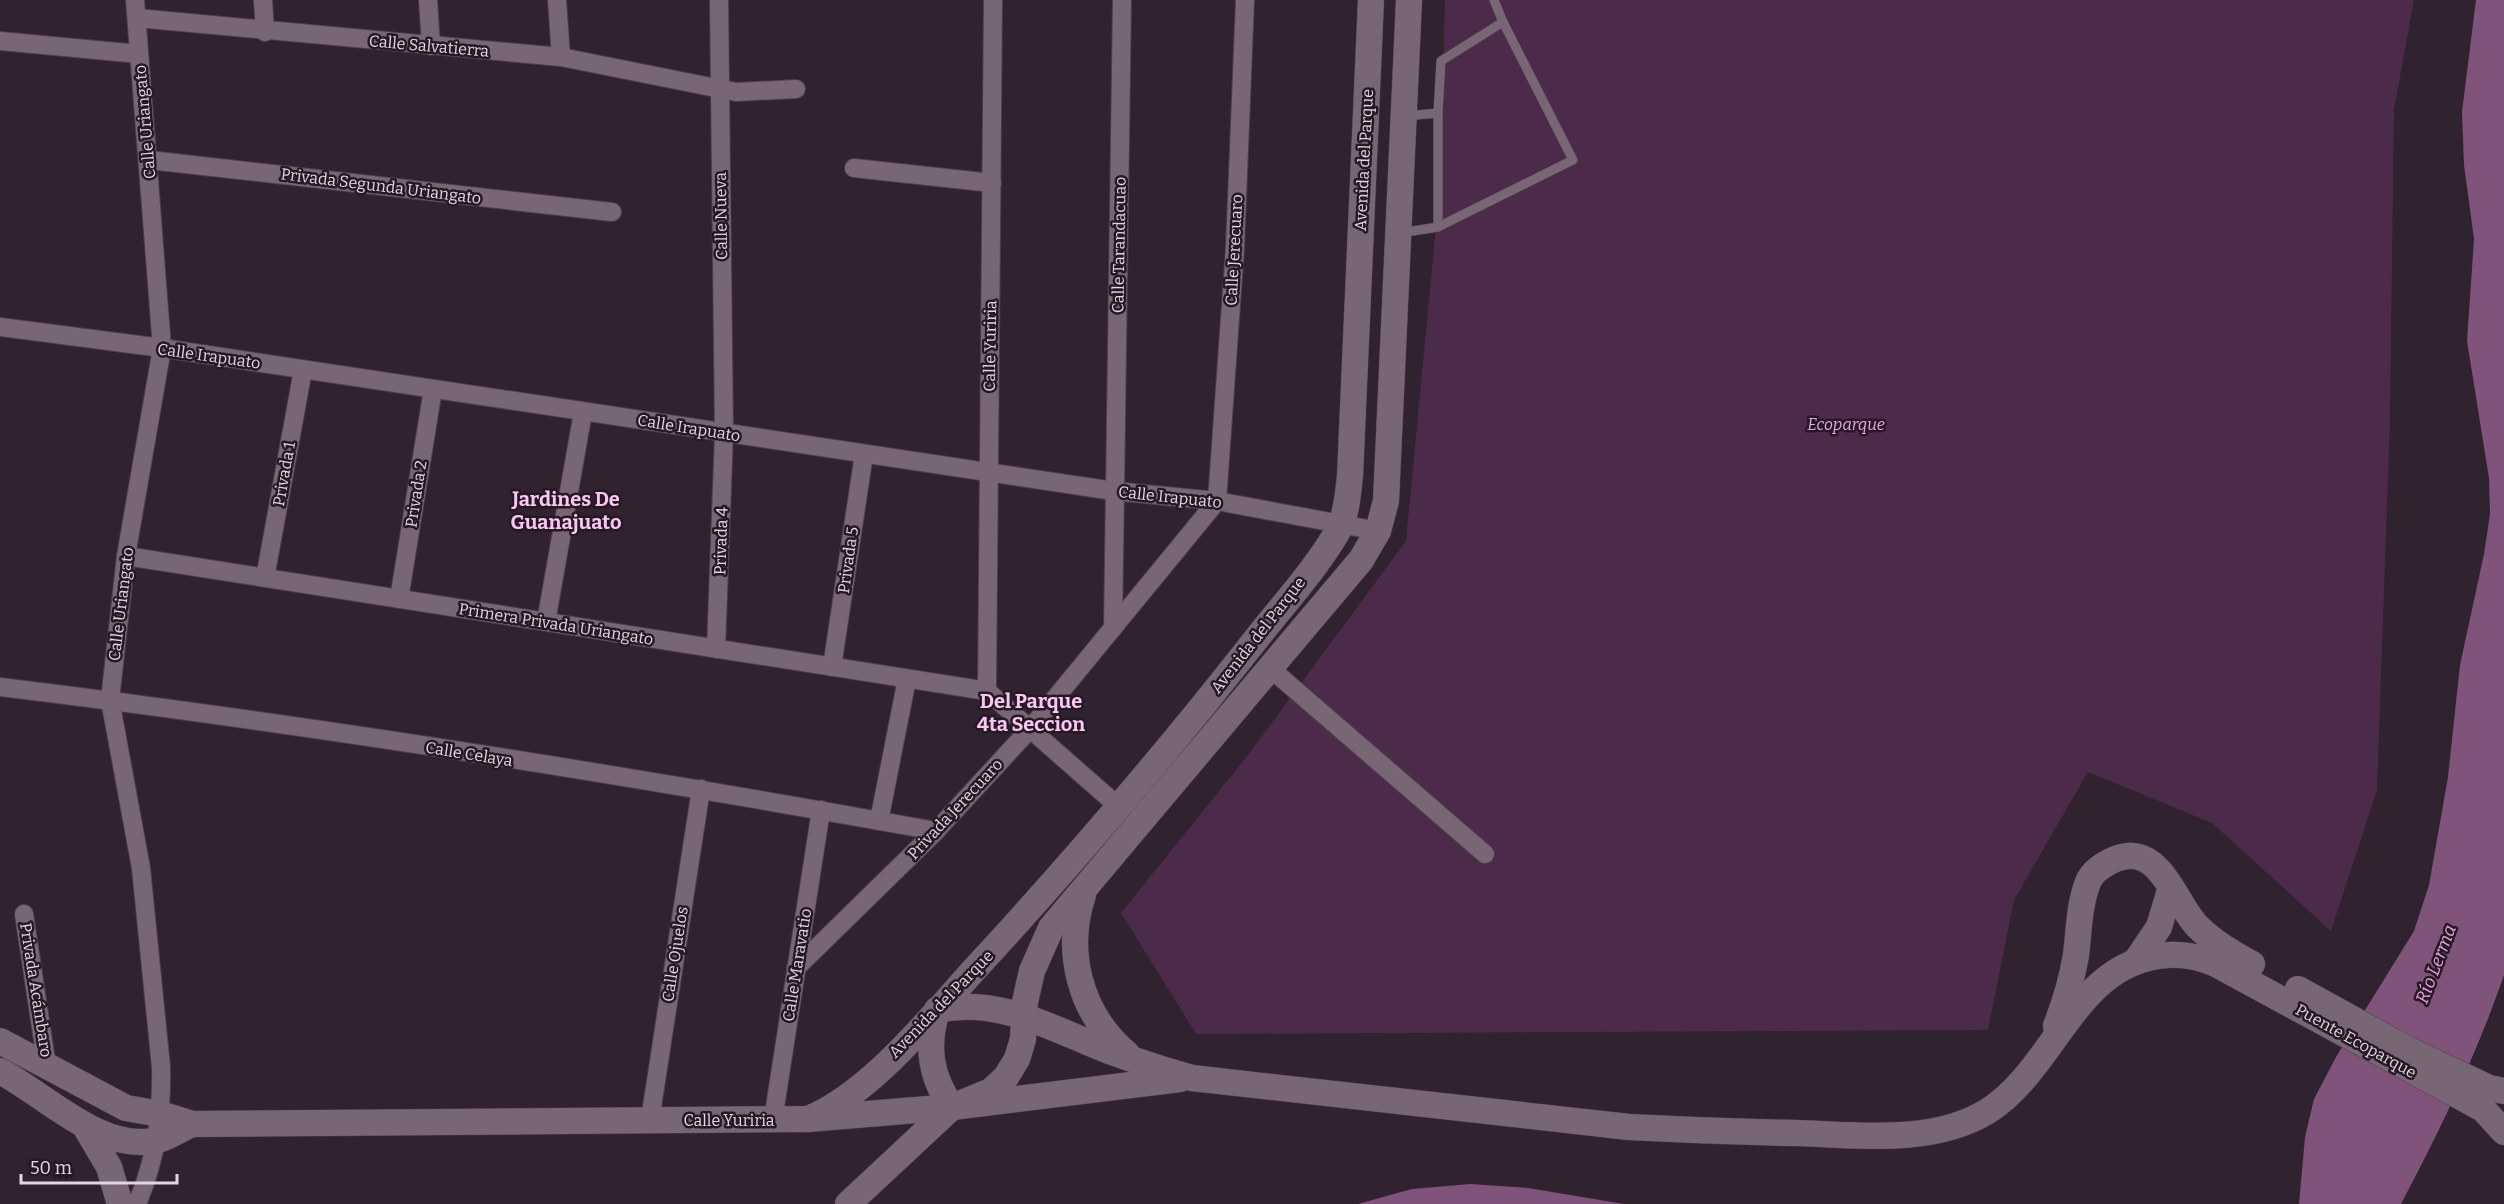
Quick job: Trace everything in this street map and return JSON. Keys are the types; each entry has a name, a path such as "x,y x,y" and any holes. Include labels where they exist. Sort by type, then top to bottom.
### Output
{"street":[{"path":"263,0 266,32"},
{"path":"428,0 431,46"},
{"path":"557,0 561,57"},
{"name":"Calle Nueva","path":"719,0 724,433"},
{"name":"Calle Yuriria","path":"987,691 993,0"},
{"name":"Calle Tarandacuao","path":"1113,628 1122,0"},
{"name":"Calle Jerecuaro","path":"1216,501 1235,248 1245,0"},
{"name":"Avenida del Parque","path":"808,1119 833,1108 855,1093 937,1010 1119,807 1223,681 1324,552 1341,525 1350,476 1371,0"},
{"name":"Avenida del Parque","path":"952,1107 991,1091 1006,1077 1017,1059 1023,1039 1023,1018 1032,971 1051,928 1361,560 1378,531 1386,501 1409,0"},
{"name":"Calle Salvatierra","path":"136,9 266,32 561,57 720,89 756,92 796,89"},
{"name":"Calle Uriangato","path":"136,9 162,348 126,556 110,700 141,868 161,1067 157,1140 137,1204"},
{"path":"0,41 139,54"},
{"name":"Privada Segunda Uriangato","path":"149,160 612,212"},
{"path":"854,168 992,183"},
{"name":"Calle Irapuato","path":"0,327 162,348 1114,491 1216,501 1378,531"},
{"name":"Privada 1","path":"265,578 303,370"},
{"name":"Privada 2","path":"399,599 433,389"},
{"path":"546,622 583,412"},
{"name":"Privada 4","path":"716,649 724,433"},
{"name":"Privada 5","path":"832,667 864,454"},
{"name":"Privada Jerecuaro","path":"796,968 936,831 1030,729 1216,501"},
{"name":"Primera Privada Uriangato","path":"126,556 987,691"},
{"path":"1270,668 1485,854"},
{"path":"879,821 907,678"},
{"name":"Calle Celaya","path":"0,687 110,700 701,789 936,831"},
{"path":"987,691 1119,807"},
{"name":"Calle Ojuelos","path":"650,1120 701,789"},
{"name":"Calle Maravatio","path":"773,1120 821,810"},
{"path":"848,1204 952,1107 940,1088 932,1068 930,1039 937,1010 981,1006 1023,1018 1136,1062 1192,1078 1629,1127 1879,1135 1917,1133 1953,1127 1989,1110 2020,1085 2047,1049 2077,1008 2106,978 2136,961 2207,948 2166,876 2152,863 2135,857 2117,858 2101,866 2089,880 2083,897 2075,959 2047,1049"},
{"path":"2136,961 2159,927 2171,887"},
{"path":"1085,888 1077,911 1074,935 1080,984 1101,1028 1136,1062"},
{"name":"Privada Acámbaro","path":"24,914 37,987 47,1067"},
{"name":"Puente Ecoparque","path":"2207,948 2225,950 2492,1096 2504,1132"},
{"path":"2075,959 2088,972 2106,978"},
{"path":"0,1041 126,1108 160,1114 192,1124"},
{"path":"0,1071 24,1084 86,1128 119,1138 157,1140 192,1124"},
{"name":"Calle Yuriria","path":"192,1124 808,1119 952,1107 1192,1078"},
{"path":"86,1128 109,1167 120,1204"}],"lane":[{"path":"1398,234 1438,227 1573,160 1494,0"},
{"path":"1438,227 1438,113 1441,61 1503,22"},
{"path":"1403,117 1438,113"}],"green space":[{"name":"Ecoparque","path":"1445,0 2414,0 2394,110 2390,421 2377,790 2331,931 2212,823 2088,772 2014,900 1988,1030 1196,1034 1121,913 1248,755 1406,541 1440,184"}],"water":[{"name":"Río Lerma","path":"2476,0 2504,0 2504,975 2457,1091 2401,1204 2299,1204 2305,1137 2314,1099 2336,1057 2414,931 2429,885 2448,777 2460,665 2484,554 2490,514 2489,478 2467,341 2474,239 2464,165 2462,112"},
{"path":"1470,1184 1528,1188 1624,1204 1358,1204 1412,1189"}],"district":[{"name":"Jardines De Guanajuato","path":"566,510"},
{"name":"Del Parque 4ta Seccion","path":"1031,712"}]}
